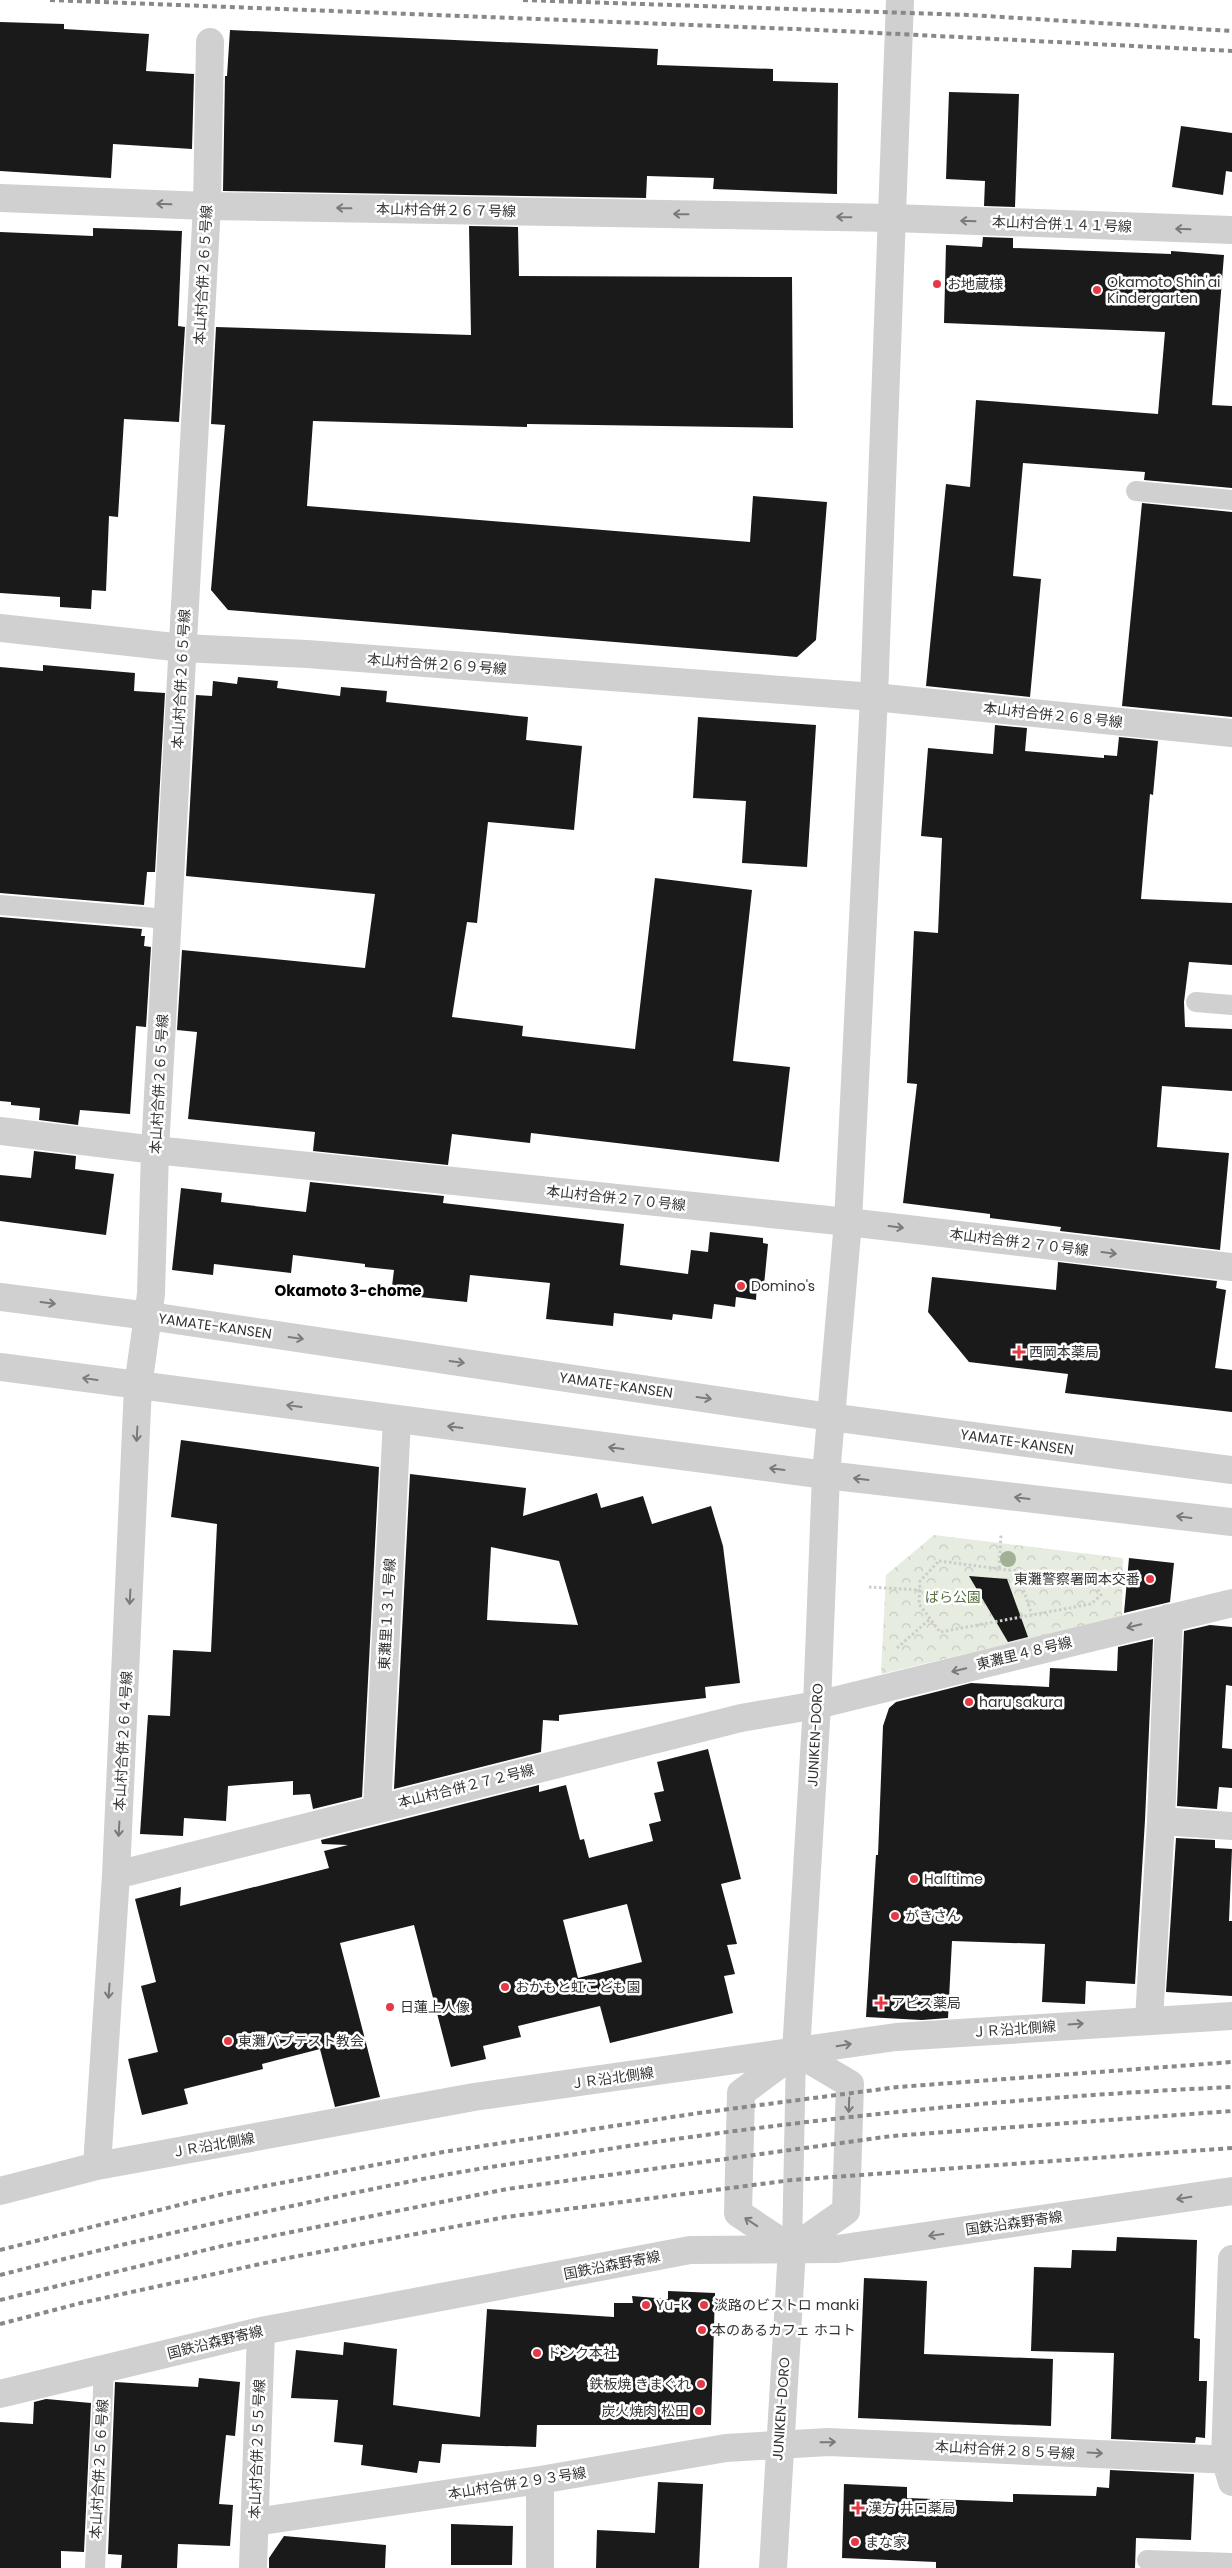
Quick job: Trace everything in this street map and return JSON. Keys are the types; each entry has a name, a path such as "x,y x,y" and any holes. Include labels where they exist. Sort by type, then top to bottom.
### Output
{"street":[{"name":"JUNIKEN-DORO","path":"796,2052 817,1705 826,1475 848,1222 874,697 900,0"},
{"name":"本山村合併２６５号線","path":"149,1316 155,1150 207,206 210,42"},
{"name":"本山村合併２６７号線","path":"0,198 207,206 893,218"},
{"name":"本山村合併１４１号線","path":"893,218 1232,230"},
{"name":"本山村合併２６９号線","path":"0,628 183,648 307,654 874,697"},
{"name":"本山村合併２６８号線","path":"874,697 1232,733"},
{"name":"本山村合併２７０号線","path":"0,1131 155,1150 848,1222 1232,1267"},
{"name":"YAMATE-KANSEN","path":"0,1297 149,1316 830,1417 1232,1470"},
{"name":"本山村合併２６４号線","path":"97,2166 116,1875 138,1386 149,1316"},
{"path":"0,1367 826,1475 1232,1522"},
{"name":"東灘里１３１号線","path":"377,1808 397,1420"},
{"name":"東灘里４８号線","path":"817,1705 1232,1603"},
{"path":"1149,2019 1161,1821 1169,1618"},
{"name":"本山村合併２７２号線","path":"116,1875 741,1718 817,1705"},
{"path":"1161,1821 1232,1826"},
{"name":"ＪＲ沿北側線","path":"0,2191 97,2166 474,2097 896,2037 1149,2019 1232,2016"},
{"path":"796,2052 850,2084 846,2212 792,2249 738,2213 741,2093 796,2052"},
{"name":"国鉄沿森野寄線","path":"0,2394 260,2331 690,2250 837,2249 1232,2191"},
{"name":"JUNIKEN-DORO","path":"774,2568 779,2444 792,2249"},
{"path":"1230,2467 1232,2259"},
{"name":"本山村合併２５５号線","path":"253,2568 260,2331"},
{"name":"本山村合併２８５号線","path":"779,2444 828,2442 1230,2467"},
{"name":"本山村合併２９３号線","path":"255,2522 540,2480 726,2448 779,2444"},
{"path":"540,2480 540,2568"}],"lane":[{"path":"1136,491 1232,500"},
{"path":"0,905 168,920"},
{"path":"1196,1002 1232,1005"},
{"path":"792,2249 796,2052"},
{"name":"本山村合併２５６号線","path":"95,2568 104,2369"},
{"path":"1146,2560 1232,2563"}],"path":[{"path":"999,1568 1001,1535"},
{"path":"939,1561 999,1568 1093,1581 1101,1595 1091,1604 940,1632 919,1604 920,1581 939,1561"},
{"path":"1017,1571 1032,1615"},
{"path":"869,1587 920,1590"}],"green space":[{"name":"ばら公園","path":"934,1535 1123,1558 1122,1617 881,1674 886,1575"}],"building":[{"path":"0,22 64,24 64,29 149,34 146,71 194,74 192,149 113,144 111,178 0,171"},
{"path":"230,30 658,49 657,65 773,69 773,81 838,83 837,194 713,189 714,178 647,176 646,198 223,191 225,76 227,76"},
{"path":"949,92 1019,94 1015,207 984,206 985,181 946,179"},
{"path":"1181,126 1232,133 1232,172 1226,171 1223,195 1172,187"},
{"path":"469,226 518,227 519,276 792,277 793,428 527,424 527,427 313,421 307,506 750,542 753,496 827,502 816,640 797,657 228,610 211,590 225,425 211,424 216,327 471,335"},
{"path":"93,228 182,231 178,326 185,327 179,422 124,419 118,517 109,516 106,591 92,590 91,609 60,607 60,597 0,593 0,232 93,236"},
{"path":"983,237 1013,238 1013,248 1171,254 1171,251 1224,255 1212,405 1232,406 1232,488 1144,480 1145,472 1023,463 1013,576 1041,579 1030,697 926,686 946,484 970,487 976,400 1158,414 1165,332 944,323 946,245 982,247"},
{"path":"1142,503 1232,512 1232,717 1122,706"},
{"path":"43,665 135,673 134,691 165,693 155,872 147,872 144,905 0,893 0,667 43,671"},
{"path":"238,677 278,681 277,688 340,696 341,687 387,691 386,702 528,717 526,740 582,746 574,830 488,822 477,923 467,922 452,1017 523,1026 522,1036 635,1049 655,878 752,890 733,1061 790,1067 779,1162 531,1133 530,1143 452,1134 448,1165 313,1151 315,1132 188,1119 197,1032 177,1030 182,950 365,968 375,894 186,876 196,695 212,696 213,681 237,684"},
{"path":"698,717 816,725 807,867 742,863 746,801 693,798"},
{"path":"995,725 1027,728 1025,751 1104,758 1104,755 1117,756 1119,737 1158,741 1153,795 1150,794 1141,899 1232,903 1232,965 1189,962 1184,1002 1185,1027 1232,1029 1232,1091 1162,1086 1157,1147 1229,1153 1220,1250 1060,1231 1061,1227 990,1218 990,1214 903,1203 917,1084 907,1083 914,931 938,933 942,838 921,836 928,748 993,754"},
{"path":"0,917 142,929 141,936 145,936 144,946 151,947 146,1027 136,1026 130,1114 80,1110 78,1125 39,1120 40,1108 11,1105 11,1102 0,1101"},
{"path":"34,1151 76,1156 75,1169 114,1174 106,1235 0,1221 0,1175 31,1178"},
{"path":"310,1182 444,1196 443,1203 624,1224 620,1265 688,1274 691,1250 708,1252 710,1232 763,1238 763,1243 768,1244 764,1285 757,1284 756,1300 736,1297 735,1307 714,1304 712,1319 673,1314 672,1320 614,1313 613,1326 546,1319 550,1283 470,1275 467,1302 391,1294 394,1270 365,1267 365,1264 293,1255 291,1273 214,1264 213,1275 172,1270 181,1188 222,1193 221,1202 306,1212"},
{"path":"1058,1262 1217,1281 1216,1288 1226,1290 1215,1368 1232,1370 1232,1412 1065,1393 1068,1374 969,1362 928,1312 932,1277 1056,1290"},
{"path":"181,1440 379,1467 362,1797 313,1809 310,1794 293,1795 293,1781 228,1786 226,1821 184,1818 183,1836 140,1834 148,1715 170,1716 173,1650 211,1652 217,1524 171,1517"},
{"path":"410,1474 526,1488 523,1516 597,1493 601,1508 643,1496 652,1524 711,1506 723,1546 740,1683 705,1687 706,1698 559,1715 559,1721 543,1720 541,1752 394,1789","holes":["491,1547 559,1561 578,1625 487,1620"]},
{"name":"東灘警察署岡本交番","path":"1129,1558 1174,1563 1170,1602 1124,1613"},
{"path":"969,1576 1007,1579 1028,1637 1008,1642"},
{"path":"1210,1625 1232,1627 1232,1686 1226,1685 1222,1748 1232,1749 1232,1788 1219,1787 1217,1809 1177,1806 1184,1631"},
{"path":"1153,1639 1135,1984 1086,1981 1085,2004 1042,2002 1045,1944 952,1941 948,2018 922,2020 866,2017 876,1855 878,1855 883,1726 889,1708 896,1702 971,1683 1049,1687 1050,1668 1117,1671 1118,1647"},
{"path":"708,1749 741,1879 721,1884 737,1944 727,1945 735,1974 724,1976 733,2013 610,2043 600,2006 518,2026 521,2037 483,2046 486,2059 451,2067 414,1925 340,1943 380,2097 335,2107 320,2049 262,2064 263,2069 184,2089 188,2104 142,2115 128,2059 158,2052 141,1986 156,1982 135,1899 181,1887 180,1906 329,1868 324,1851 348,1845 322,1844 321,1840 539,1785 539,1792 566,1785 580,1840 584,1839 589,1858 653,1841 649,1824 661,1821 654,1793 664,1791 657,1762","holes":["627,1904 642,1962 578,1978 563,1920"]},
{"path":"1176,1838 1215,1840 1215,1848 1232,1849 1229,1921 1232,1921 1232,1996 1166,1992"},
{"path":"1117,2237 1197,2240 1194,2338 1200,2339 1199,2381 1207,2381 1205,2438 1196,2437 1195,2443 1111,2439 1114,2353 1031,2351 1034,2267 1071,2268 1072,2250 1116,2251"},
{"path":"864,2278 927,2281 924,2354 1053,2359 1051,2426 858,2418"},
{"path":"668,2291 715,2293 711,2425 537,2425 536,2447 442,2444 440,2463 419,2461 417,2473 361,2465 363,2445 334,2442 338,2400 291,2398 296,2350 343,2355 344,2342 397,2349 393,2405 480,2417 487,2309 614,2317 614,2303 633,2303 632,2296 668,2299"},
{"path":"199,2378 240,2382 235,2436 226,2435 219,2504 233,2505 230,2546 178,2544 177,2568 121,2568 122,2555 108,2554 115,2382 198,2387"},
{"path":"46,2399 91,2403 84,2552 61,2551 61,2568 0,2568 0,2422 33,2424 34,2402"},
{"path":"1110,2470 1194,2474 1191,2540 1136,2538 1135,2568 936,2568 936,2562 842,2558 844,2484 907,2487 907,2498 1013,2502 1013,2494 1096,2496 1097,2487 1109,2488"},
{"path":"658,2482 703,2484 699,2568 596,2568 597,2530 655,2533"},
{"path":"451,2524 513,2526 512,2565 451,2565"},
{"path":"284,2536 386,2545 385,2568 269,2568 269,2558"}],"railway":[{"path":"50,0 820,30 1232,51"},
{"path":"523,0 969,15 1232,31"},
{"path":"0,2250 223,2194 443,2152 699,2113 898,2087 1232,2062"},
{"path":"0,2275 267,2212 428,2178 506,2165 745,2130 907,2111 1069,2097 1232,2087"},
{"path":"0,2300 222,2246 507,2189 892,2136 1232,2111"},
{"path":"0,2324 81,2303 288,2258 506,2217 792,2180 1232,2148"}],"place":[{"name":"お地蔵様","path":"937,284"},
{"name":"Okamoto Shin'ai Kindergarten","path":"1097,290"},
{"name":"Domino's","path":"741,1286"},
{"name":"西岡本薬局","path":"1019,1352"},
{"name":"東灘警察署岡本交番","path":"1150,1579"},
{"name":"haru sakura","path":"969,1702"},
{"name":"Halftime","path":"914,1879"},
{"name":"がきさん","path":"895,1916"},
{"name":"おかもと虹こども園","path":"505,1987"},
{"name":"アピス薬局","path":"881,2003"},
{"name":"日蓮上人像","path":"390,2007"},
{"name":"東灘バプテスト教会","path":"228,2041"},
{"name":"Yu-K","path":"646,2305"},
{"name":"淡路のビストロ manki","path":"704,2305"},
{"name":"本のあるカフェ ホコト","path":"702,2330"},
{"name":"ドンク本社","path":"537,2353"},
{"name":"鉄板焼 きまぐれ","path":"701,2384"},
{"name":"炭火焼肉 松田","path":"699,2411"},
{"name":"漢方 井口薬局","path":"858,2508"},
{"name":"まな家","path":"855,2542"}],"district":[{"name":"Okamoto 3-chome","path":"348,1291"}]}
